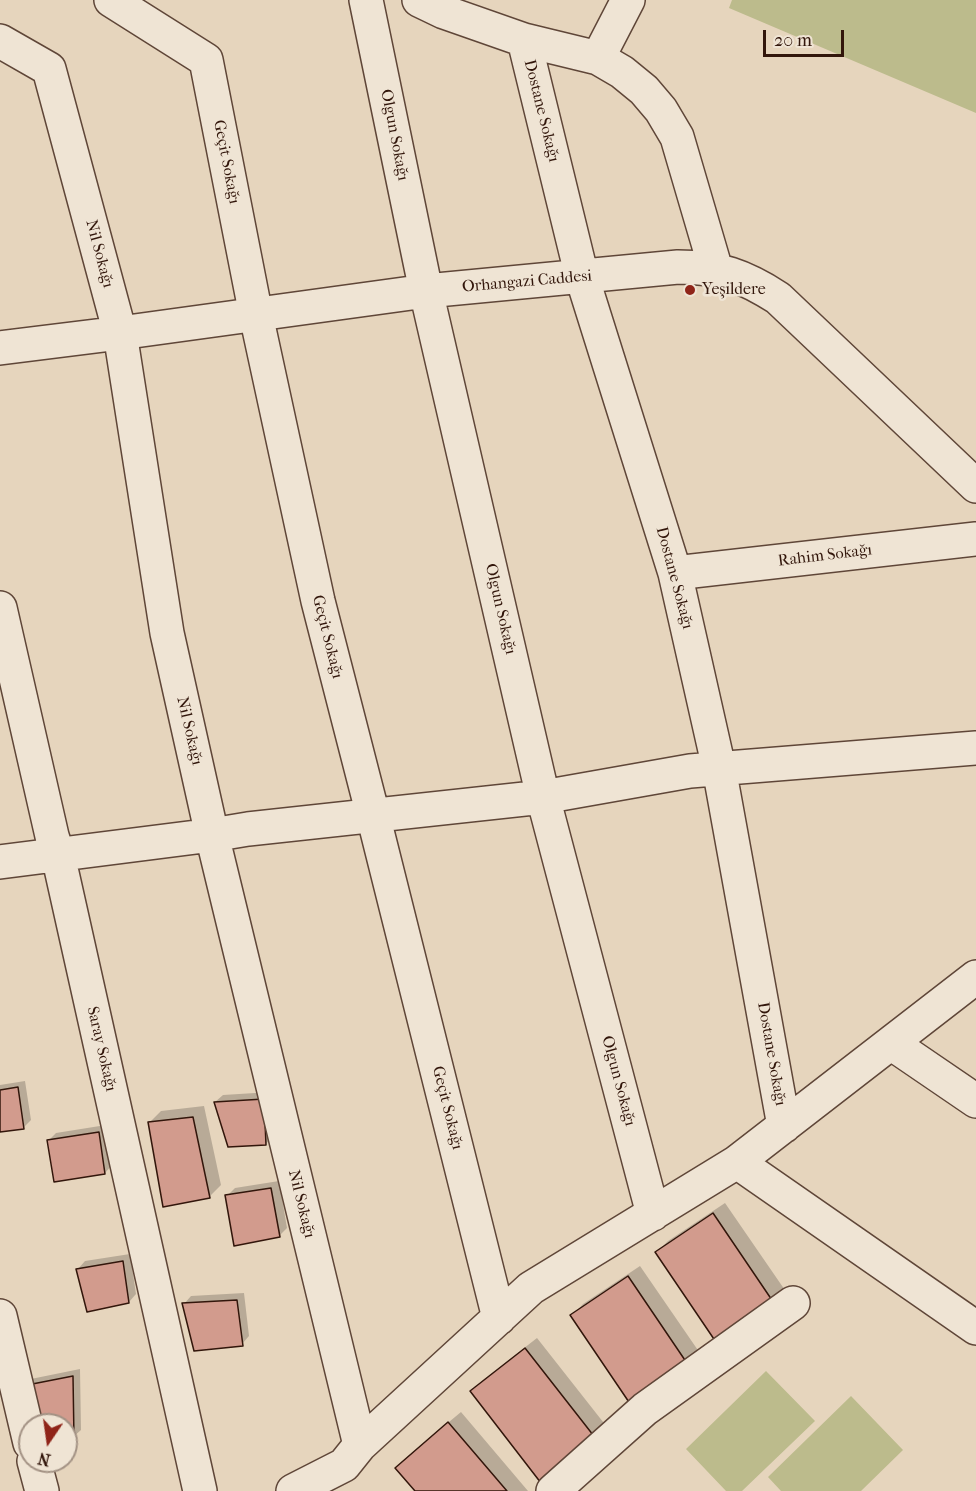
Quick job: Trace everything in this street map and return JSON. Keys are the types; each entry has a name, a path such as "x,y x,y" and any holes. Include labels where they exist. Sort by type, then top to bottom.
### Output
{"street":[{"name":"Geçit Sokağı","path":"111,0 206,60 256,315 318,601 500,1318"},
{"name":"Olgun Sokağı","path":"366,0 426,291 543,797 653,1214"},
{"path":"598,58 628,0"},
{"path":"437,4 524,40 598,58 622,72 644,90 661,110 677,137 716,270"},
{"name":"Dostane Sokağı","path":"524,40 582,277 675,573 718,768 784,1126"},
{"name":"Nil Sokağı","path":"0,41 49,69 120,333 166,633 212,835 360,1445"},
{"name":"Orhangazi Caddesi","path":"0,348 426,291 678,267 716,270 756,283 778,298 976,486"},
{"name":"Rahim Sokağı","path":"675,573 976,539"},
{"name":"Saray Sokağı","path":"0,608 58,855 200,1491"},
{"path":"0,862 373,814 543,797 690,771 976,748"},
{"path":"294,1491 344,1465 360,1445 531,1288 736,1162 976,977"},
{"path":"891,1043 976,1101"},
{"path":"736,1162 976,1328"},
{"path":"553,1491 645,1409 793,1302"},
{"path":"0,1316 23,1413"},
{"path":"37,1473 42,1491"}],"shaded area":[{"path":"732,0 976,0 976,113 729,8"},
{"path":"766,1371 815,1421 742,1491 726,1491 686,1449"},
{"path":"851,1396 903,1450 861,1491 781,1491 768,1477"}],"building":[{"path":"18,1087 24,1129 0,1132 0,1090"},
{"path":"264,1099 266,1145 228,1147 214,1102"},
{"path":"193,1117 210,1198 163,1207 148,1122"},
{"path":"99,1132 105,1174 54,1182 47,1140"},
{"path":"271,1188 280,1237 234,1246 225,1195"},
{"path":"713,1213 778,1309 720,1348 655,1252"},
{"path":"123,1261 129,1303 87,1312 76,1269"},
{"path":"628,1276 693,1372 635,1411 570,1315"},
{"path":"237,1300 243,1346 194,1351 182,1303"},
{"path":"525,1348 597,1440 541,1483 470,1391"},
{"path":"73,1376 74,1413 26,1413 17,1387"},
{"path":"448,1422 507,1491 415,1491 395,1468"}],"place":[{"name":"Yeşildere","path":"690,290"}]}
